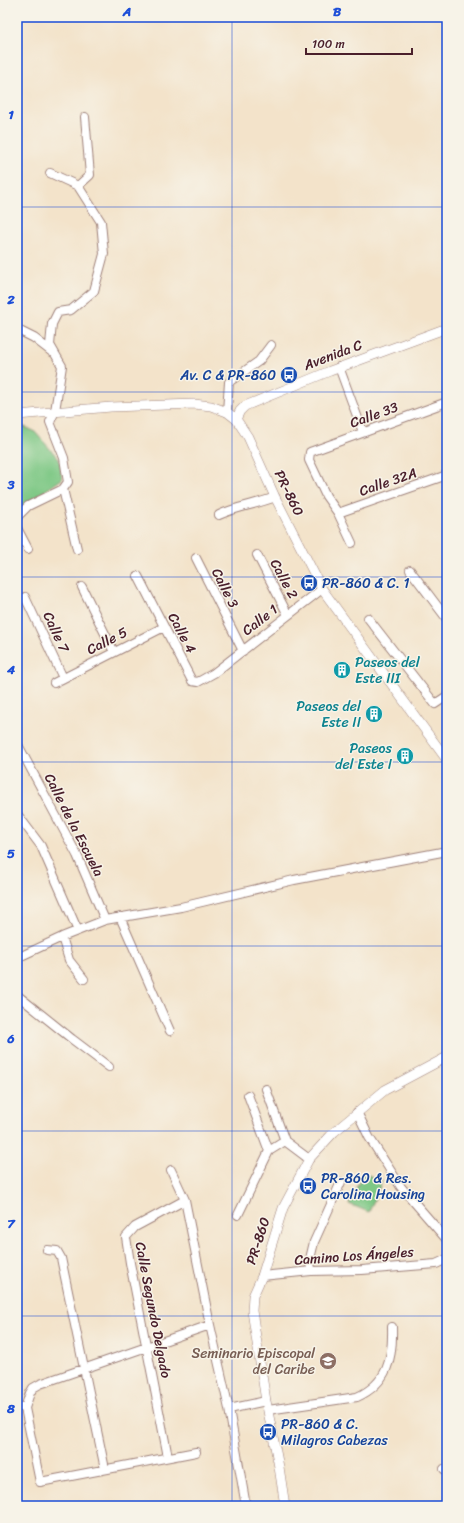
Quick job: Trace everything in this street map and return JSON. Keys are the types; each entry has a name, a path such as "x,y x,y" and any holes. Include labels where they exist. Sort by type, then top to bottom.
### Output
{"street":[{"path":"78,186 90,175 85,117"},
{"path":"17,517 28,506 63,489 68,482 64,458 50,422 55,411 62,366 50,345 52,324 58,312 71,310 94,291 104,254 101,222 78,186 50,173"},
{"path":"17,328 34,338 57,357"},
{"name":"Avenida C","path":"236,419 240,411 245,406 339,367 447,328"},
{"path":"227,412 229,382 259,361 271,345"},
{"path":"339,367 363,432"},
{"name":"Calle 33","path":"338,513 326,496 309,460 310,452 447,402"},
{"name":"PR-860","path":"17,414 194,404 211,406 227,412 236,419 248,437 275,497 322,589 444,750 447,760"},
{"name":"Calle 32A","path":"338,513 447,475"},
{"path":"63,489 77,549"},
{"path":"219,515 230,509 262,502 275,497"},
{"path":"338,513 352,543"},
{"path":"17,528 28,549"},
{"name":"Calle 2","path":"257,555 288,615"},
{"name":"Calle 3","path":"196,558 242,651"},
{"path":"410,570 447,619"},
{"name":"Calle 4","path":"138,576 192,681 198,682 214,673"},
{"path":"82,586 114,652"},
{"name":"Calle 1","path":"214,673 322,589"},
{"name":"Calle 7","path":"25,597 63,678"},
{"path":"368,618 435,704 447,696"},
{"name":"Calle 5","path":"54,683 164,627"},
{"name":"Calle de la Escuela","path":"17,743 77,855 105,920"},
{"path":"17,814 41,846 78,931"},
{"path":"17,958 62,937 105,920 181,907 294,880 447,851"},
{"path":"120,918 170,1031"},
{"path":"62,937 69,960 84,980"},
{"path":"17,995 110,1067"},
{"name":"PR-860","path":"286,1506 267,1405 252,1311 253,1296 262,1276 283,1208 309,1160 334,1132 385,1090 447,1057"},
{"path":"266,1089 285,1141 309,1160"},
{"path":"248,1095 269,1150"},
{"path":"357,1112 369,1137 401,1187 447,1240"},
{"path":"238,1215 269,1150 285,1141"},
{"path":"171,1170 185,1200 210,1325 229,1408 246,1506"},
{"path":"311,1271 310,1259 314,1242 341,1182"},
{"name":"Calle Segundo Delgado","path":"168,1457 126,1237 135,1227 185,1200"},
{"path":"47,1250 57,1251 62,1258 105,1469"},
{"name":"Camino Los Ángeles","path":"262,1276 311,1271 362,1270 436,1264 447,1259"},
{"path":"196,1452 40,1482 21,1407 34,1388 210,1325"},
{"path":"229,1408 357,1397 366,1393 378,1383 384,1375 390,1360 392,1327"}],"green space":[{"path":"17,424 34,431 59,459 62,479 17,510"},
{"path":"363,1173 382,1181 369,1212 349,1204"}],"place":[{"name":"Av. C & PR-860","path":"289,375"},
{"name":"PR-860 & C. 1","path":"309,583"},
{"name":"Paseos del Este III","path":"342,670"},
{"name":"Paseos del Este II","path":"374,714"},
{"name":"Paseos del Este I","path":"405,756"},
{"name":"PR-860 & Res. Carolina Housing","path":"308,1186"},
{"name":"Seminario Episcopal del Caribe","path":"328,1361"},
{"name":"PR-860 & C. Milagros Cabezas","path":"268,1432"}]}
